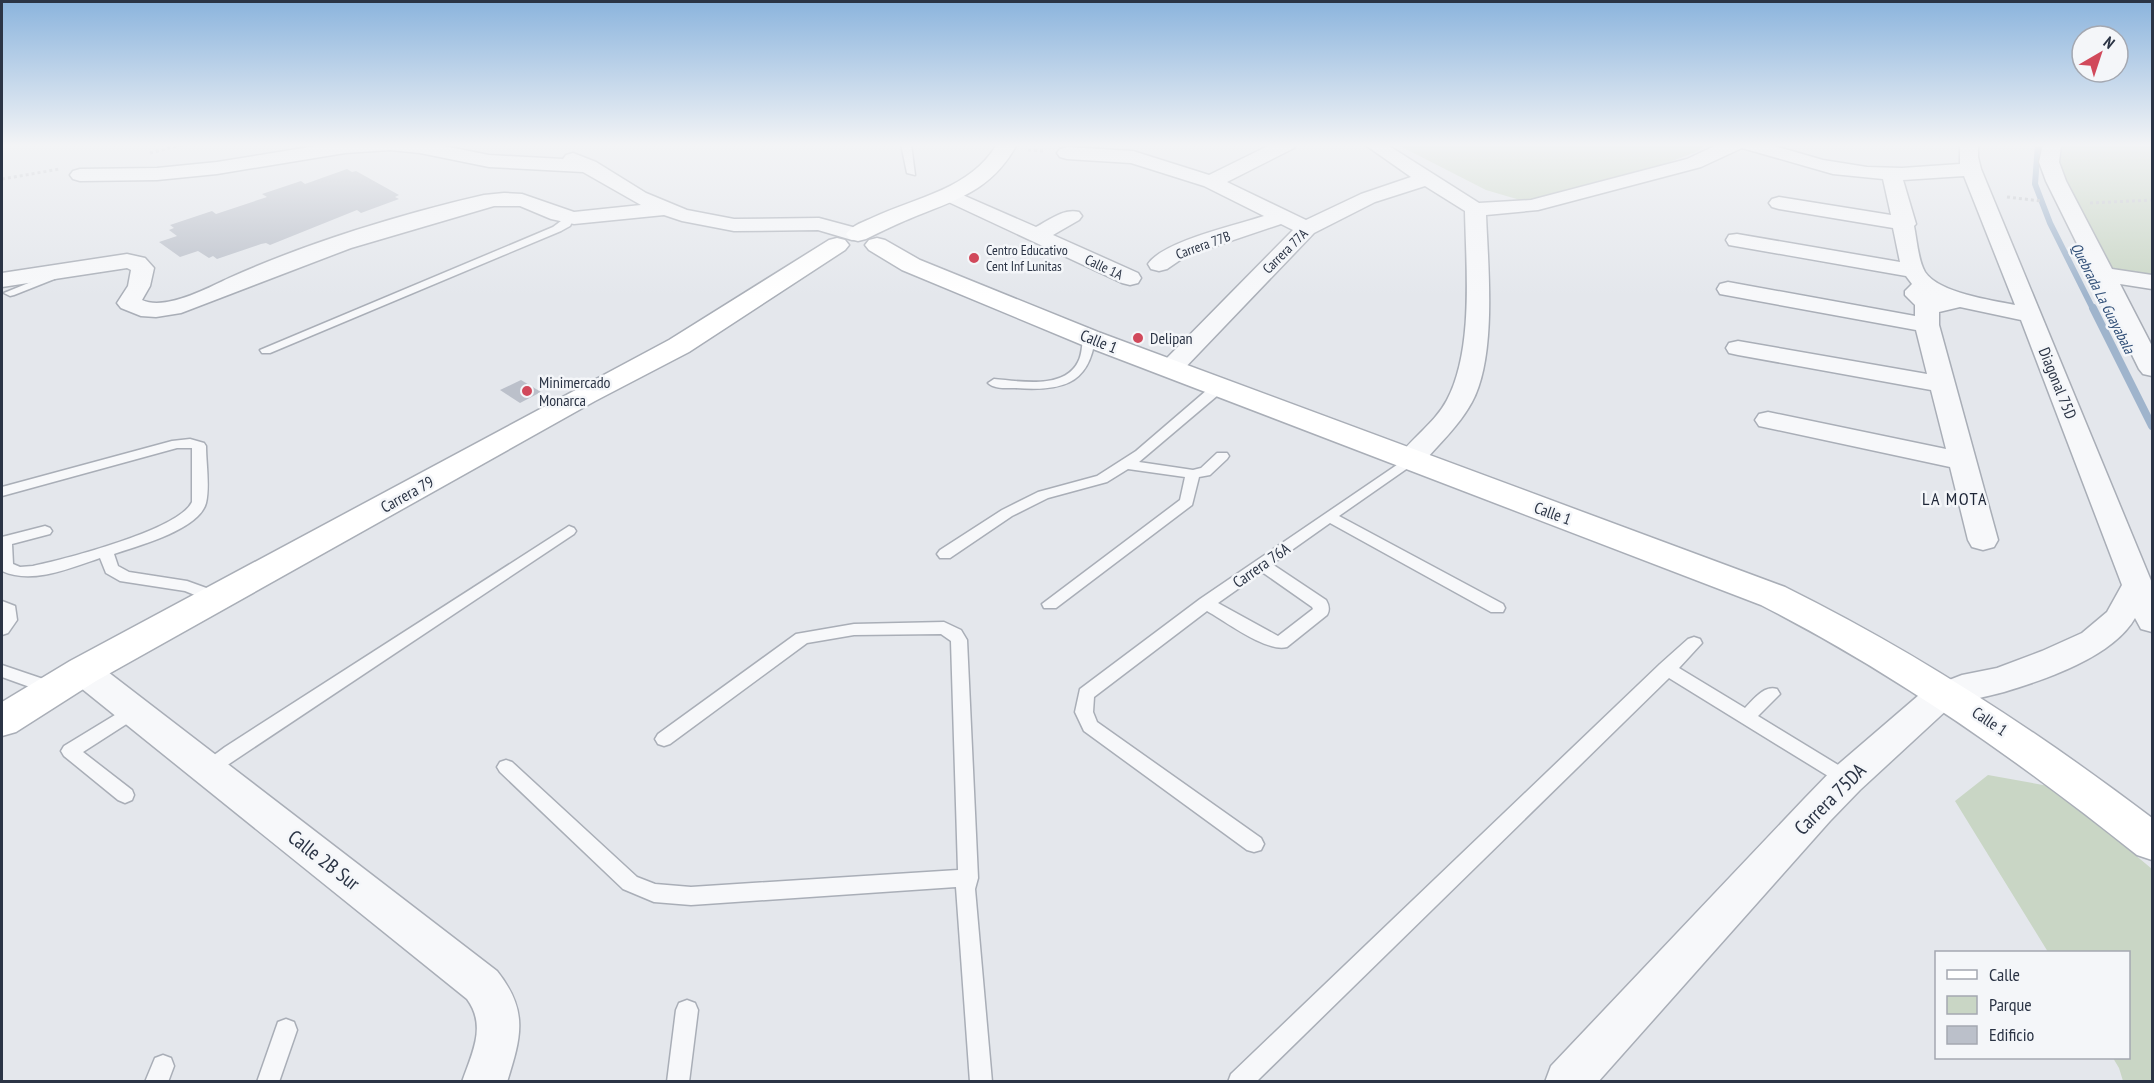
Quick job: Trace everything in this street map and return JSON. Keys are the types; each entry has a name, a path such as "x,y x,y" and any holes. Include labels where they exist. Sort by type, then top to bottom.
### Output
{"main road":[{"name":"Carrera 79","path":"2,721 68,680 576,400 679,346 809,262 948,195"},
{"name":"Calle 1","path":"856,239 911,265 1089,338 1773,596 1880,652 1949,694 2067,775 2152,842"}],"street":[{"name":"Calle 1","path":"636,195 664,208 722,224 804,223 856,239"},
{"name":"Calle 1A","path":"948,195 1130,278"},
{"path":"1236,195 1306,228"},
{"name":"Carrera 77A","path":"1170,369 1306,228 1378,195"},
{"path":"1447,195 1475,219 1498,216 1521,207 1570,195"},
{"path":"1897,195 1924,297 1942,384 1983,540"},
{"name":"Diagonal 75D","path":"1984,195 2152,621"},
{"path":"2057,195 2059,203 2106,275 2152,369"},
{"path":"6,286 112,261 137,263 143,268 142,275 129,303 135,308 158,310 193,301 356,238 489,200 524,200 569,218 664,208"},
{"path":"1779,203 1905,224"},
{"path":"1036,235 1072,216"},
{"name":"Carrera 77B","path":"1159,264 1178,252 1282,218"},
{"name":"Carrera 76A","path":"1410,460 1450,413 1467,385 1472,361 1476,288 1475,219"},
{"path":"1737,240 1924,297 1943,305 1950,305 1953,299 2031,315"},
{"path":"2106,275 2152,282"},
{"path":"1728,289 1924,297"},
{"path":"1738,348 1942,384"},
{"path":"1768,420 1962,460"},
{"name":"Carrera 75DA","path":"1567,1082 1847,779 1938,698 1962,688 2001,680 2054,660 2094,640 2118,620 2138,585"},
{"name":"Calle 2B Sur","path":"68,680 133,711 482,985 492,996 499,1012 500,1030 484,1082"}],"lane":[{"path":"266,350 557,229 566,224 569,218"},
{"path":"994,383 1051,385 1068,377 1084,364 1089,338"},
{"path":"945,554 1007,513 1043,495 1102,479 1142,454 1219,387"},
{"path":"2,491 177,444 190,443 199,446 199,502 196,510 176,524 105,551 43,568 19,572 6,567 3,542 45,531"},
{"path":"1126,464 1193,474 1205,472 1222,456"},
{"name":"Carrera 76A","path":"1254,844 1090,726 1084,712 1086,694 1206,603 1410,460"},
{"path":"1050,604 1186,502 1193,474"},
{"path":"1329,517 1497,608"},
{"path":"208,770 231,752 569,531"},
{"path":"105,551 111,569 125,577 188,586 217,598"},
{"path":"1206,603 1272,641 1281,643 1321,611 1320,604 1263,565"},
{"path":"2,607 9,610 9,620 2,629"},
{"path":"663,738 802,638 825,632 944,628 955,634 959,640 968,878 966,890 981,1082"},
{"path":"1239,1082 1694,643"},
{"path":"1666,668 1847,779"},
{"path":"2,671 68,680"},
{"path":"1746,717 1772,694"},
{"path":"125,795 70,751 133,711"},
{"path":"506,767 630,883 654,893 691,896 968,878"},
{"path":"678,1082 687,1010"},
{"path":"268,1082 286,1030"}],"path":[{"path":"1998,196 2059,203 2152,200"}],"green space":[{"path":"1501,195 1559,195 1530,203"},
{"path":"2065,195 2152,195 2152,282 2106,275 2067,204"},
{"path":"1988,775 2054,787 2152,869 2152,1081 2123,1081 2114,1059 2130,1059 2130,951 2047,951 1955,801"}],"building":[{"path":"263,195 398,195 395,197 399,199 361,213 357,210 270,245 261,244 217,259 213,256 209,258 198,251 180,257 159,242 177,236 169,230 174,228 170,225 212,211 216,214 267,197"},
{"path":"521,380 541,392 520,403 500,390"}],"waterway":[{"name":"Quebrada La Guayabala","path":"2039,195 2050,223 2093,309"},
{"name":"Quebrada La Guayabala","path":"2093,308 2152,426"}],"place":[{"name":"Centro Educativo Cent Inf Lunitas","path":"974,258"},
{"name":"Delipan","path":"1138,338"},
{"name":"Minimercado Monarca","path":"527,391"}],"district":[{"name":"LA MOTA","path":"1955,498"}]}
